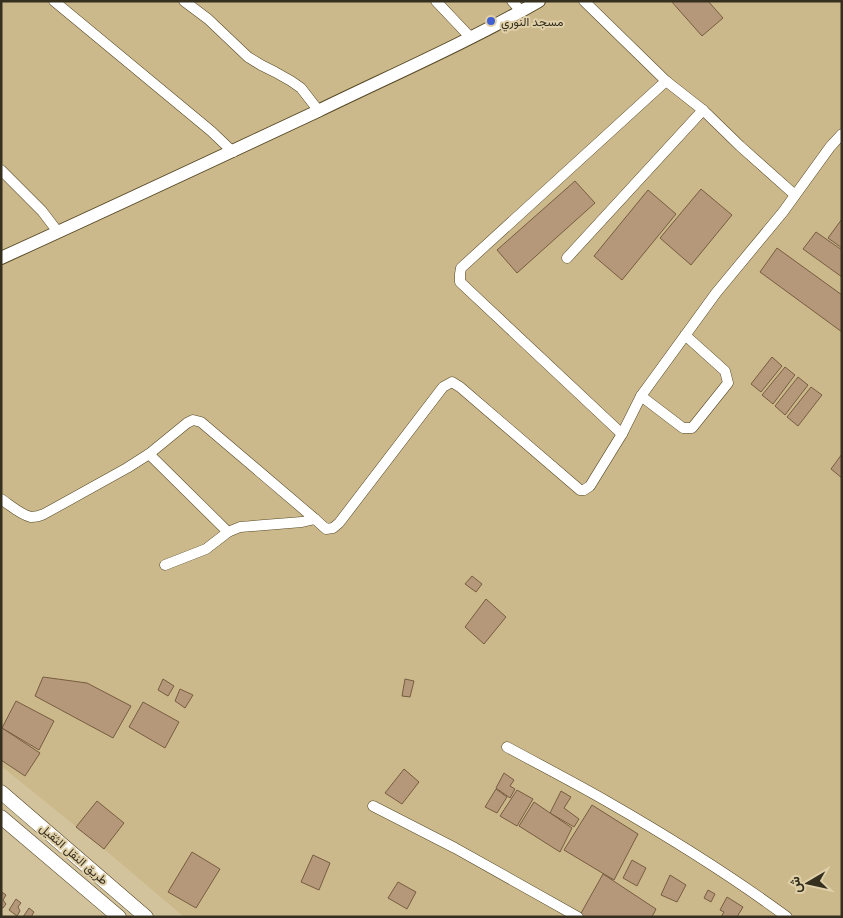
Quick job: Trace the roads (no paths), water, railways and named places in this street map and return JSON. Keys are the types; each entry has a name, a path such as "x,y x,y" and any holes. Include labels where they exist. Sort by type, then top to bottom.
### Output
{"highway":[{"name":"طريق النقل الثقيل","path":"1,792 146,917"},
{"name":"طريق النقل الثقيل","path":"1,817 119,917"}],"main road":[{"path":"1,258 233,152 471,38 539,1"}],"street":[{"path":"54,1 211,131 233,152"},
{"path":"184,1 208,19 248,57 283,76 300,88 318,110"},
{"path":"436,1 471,38"},
{"path":"512,1 521,11"},
{"path":"584,1 666,81 703,110 795,195"},
{"path":"622,434 460,282 460,274 462,268 666,81"},
{"path":"567,258 703,110"},
{"path":"1,499 30,517 44,514 127,468 149,454 193,420 201,422 326,529 333,528 339,523 443,387 452,382 580,490 584,490 590,486 622,434 641,396 685,335 842,134"},
{"path":"1,170 42,211 58,232"},
{"path":"641,396 683,428 692,428 728,383 725,371 685,335"},
{"path":"149,454 228,532"},
{"path":"165,565 206,549 228,532 240,526 302,522 315,519"},
{"path":"507,747 607,801 665,836 787,917"},
{"path":"373,806 455,848 578,917"}],"place":[{"name":"مسجد النوري","path":"491,21"}]}
